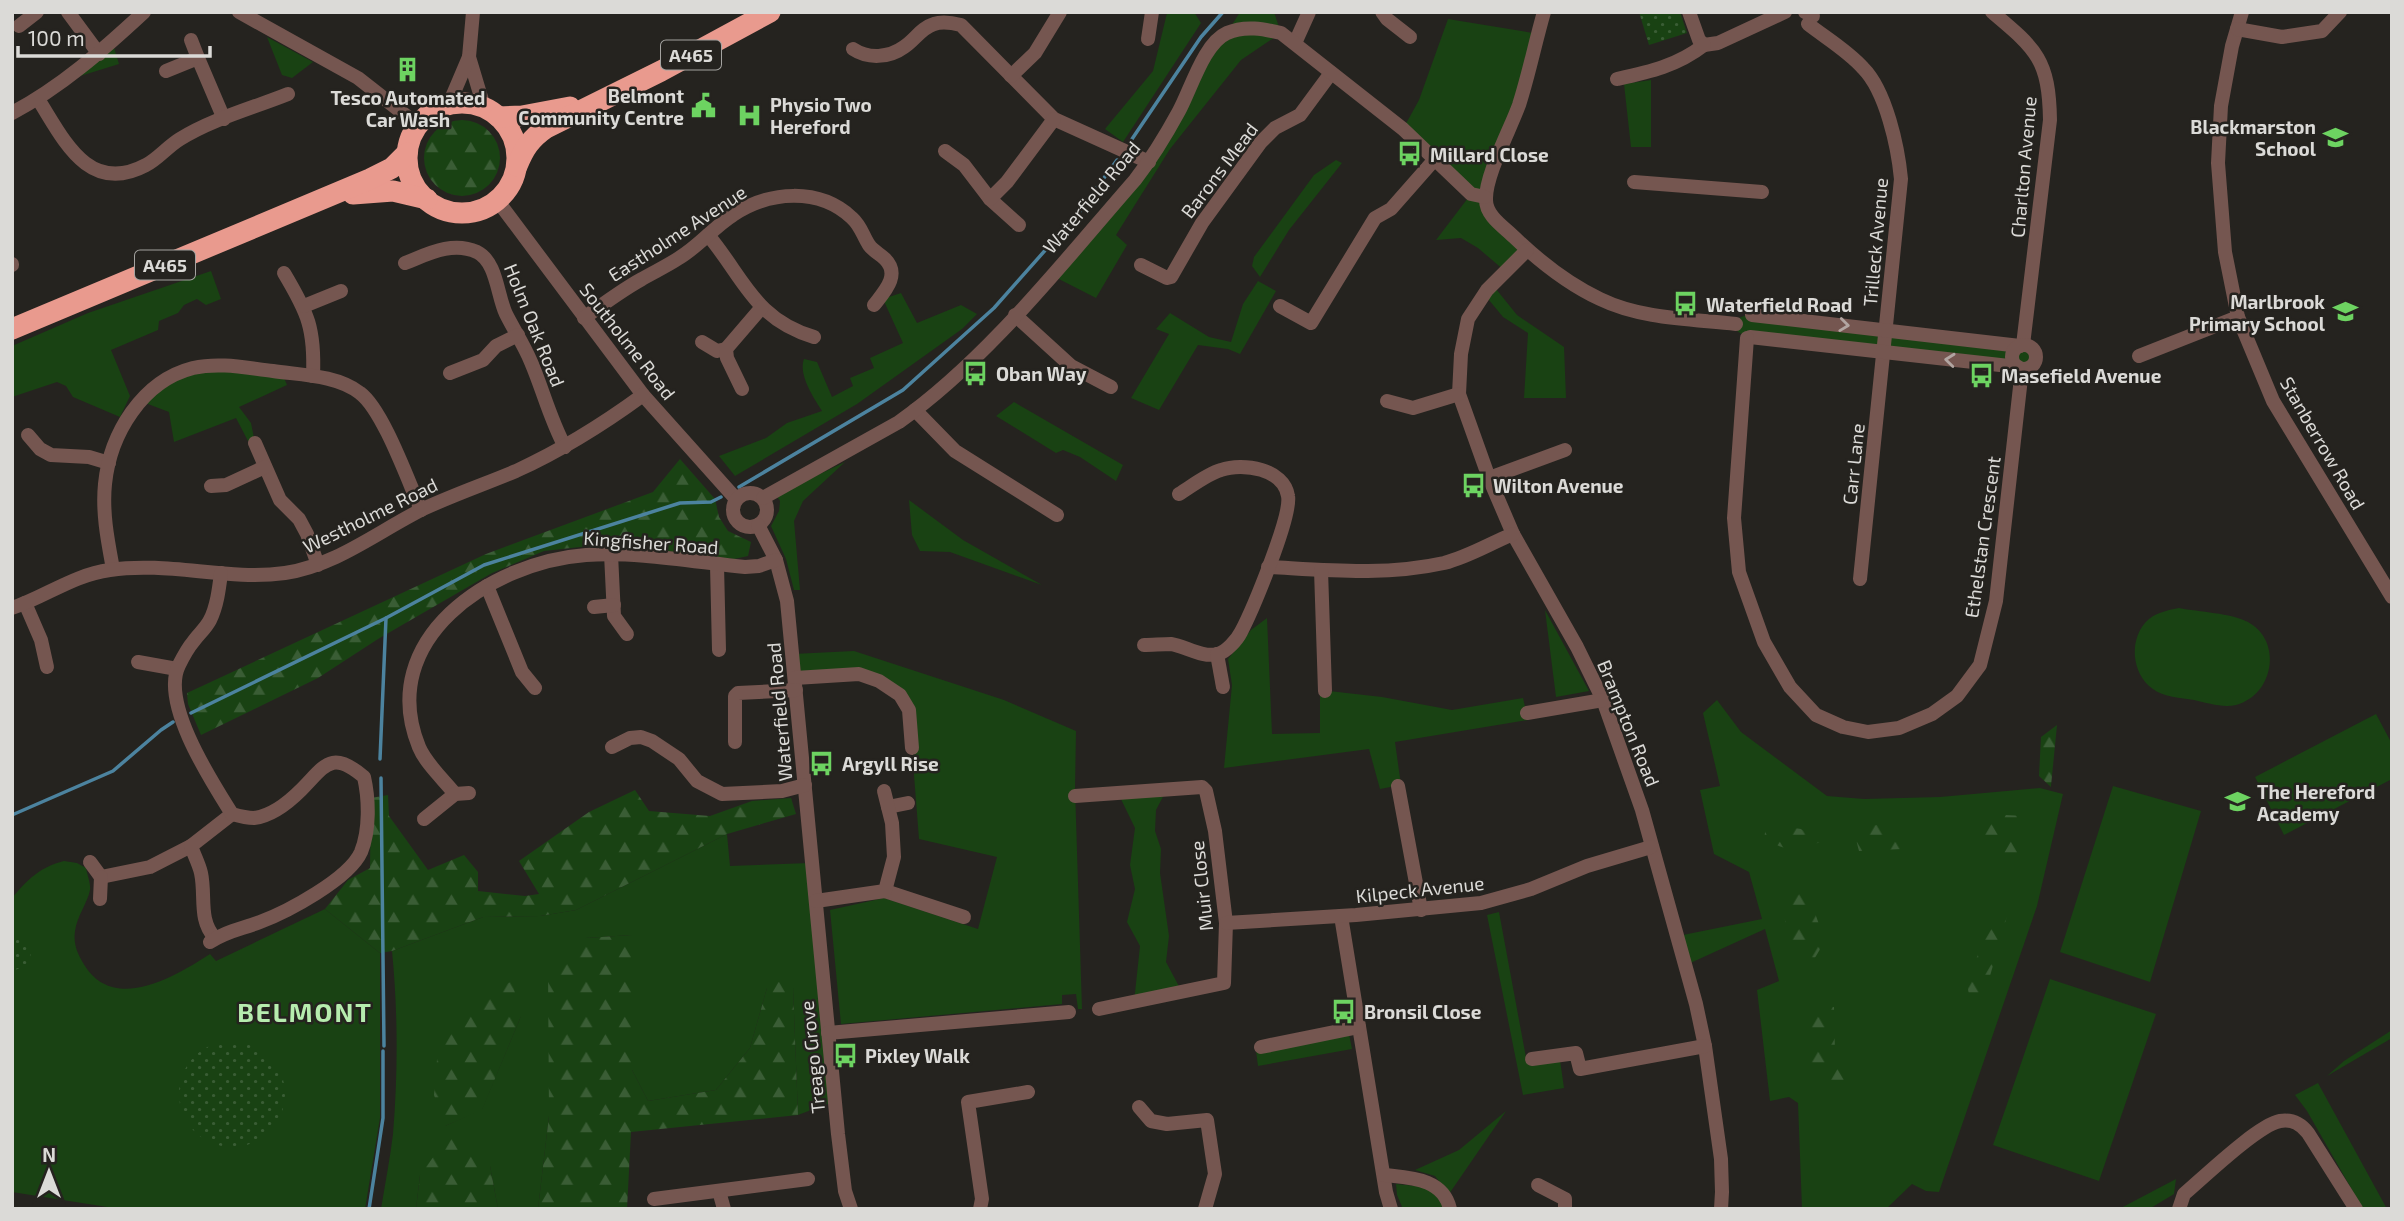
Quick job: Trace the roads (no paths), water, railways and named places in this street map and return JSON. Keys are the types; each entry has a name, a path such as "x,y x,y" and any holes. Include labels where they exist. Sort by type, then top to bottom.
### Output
{"highway":[{"name":"A465","path":"516,168 524,148 546,128 771,12"},
{"name":"A465","path":"491,112 548,112 611,95"},
{"path":"466,103 491,112 512,135 517,157 509,186 497,200 480,209 462,212 443,209 427,199 419,192 410,173 407,153 418,125 431,112 449,104 466,103"},
{"name":"A465","path":"12,329 317,202 391,168 407,153"},
{"name":"A465","path":"317,202 374,191 393,191 427,199"}],"street":[{"path":"19,26 37,12"},
{"path":"68,12 99,54"},
{"path":"12,113 38,99 99,54 144,12"},
{"path":"239,12 358,78 418,125"},
{"path":"449,104 469,57 473,12"},
{"path":"1012,76 1035,53 1060,12"},
{"path":"1148,39 1152,12"},
{"path":"1295,43 1308,12"},
{"path":"1382,12 1410,37"},
{"path":"1485,197 1518,105 1544,12"},
{"path":"1689,12 1699,40 1704,45"},
{"path":"1617,79 1660,70 1704,45 1718,43 1784,12"},
{"name":"Charlton Avenue","path":"1992,12 2030,45 2040,59 2048,84 2050,120 2021,346 2012,356 2020,368"},
{"name":"Stanberrow Road","path":"2242,12 2221,106 2218,163 2225,252 2238,317 2273,401 2392,597"},
{"path":"2237,29 2282,37 2322,31 2340,12"},
{"name":"Trilleck Avenue","path":"1809,17 1865,69 1884,105 1899,154 1901,179 1885,352"},
{"path":"853,49 864,55 893,53 925,28 936,23 961,25 975,36 1054,119 1149,162"},
{"name":"Waterfield Road","path":"763,498 872,438 915,410 976,355 1015,315 1149,162 1215,41 1240,29 1257,28 1281,33 1295,43 1378,108 1471,194 1485,197 1486,207 1493,217 1527,250 1573,284 1602,300 1636,311 1736,324"},
{"path":"191,40 224,119"},
{"path":"469,57 491,112"},
{"path":"166,71 198,58"},
{"name":"Barons Mead","path":"1141,265 1167,278 1171,277 1202,223 1261,142 1275,128 1300,115 1331,73"},
{"path":"38,99 72,152 84,164 110,173 133,171 148,164 181,138 288,94"},
{"path":"990,199 1007,182 1054,119"},
{"path":"945,151 964,165 990,199 1019,225"},
{"path":"1280,306 1311,323 1375,218 1391,209 1435,159"},
{"path":"1634,183 1762,192"},
{"name":"Eastholme Avenue","path":"584,318 620,292 681,257 748,205 769,198 804,196 826,202 851,217 861,228 869,245 890,267 891,282 874,305"},
{"name":"Southolme Road","path":"497,200 643,395 736,499"},
{"path":"708,235 740,282 762,307 789,327 814,337"},
{"name":"Holm Oak Road","path":"405,263 444,248 462,247 480,253 490,264 506,313 539,380 565,447"},
{"name":"Brampton Road","path":"1527,250 1487,289 1468,319 1461,354 1459,394 1489,478 1513,534 1577,647 1603,700 1642,810 1686,965 1705,1046 1721,1159 1721,1209"},
{"path":"284,273 304,306 311,328 314,343 313,376"},
{"path":"304,306 341,291"},
{"path":"702,342 717,351 726,349 762,307"},
{"path":"2020,368 1748,337 1739,334 1736,324 1742,315 1752,314 2021,346"},
{"path":"1748,337 1756,334 1760,326 1752,314"},
{"path":"1015,315 1071,366 1111,387"},
{"path":"2139,356 2238,317"},
{"path":"450,373 483,360 496,346 518,335"},
{"name":"Ethelstan Crescent","path":"1748,337 1734,518 1739,572 1764,642 1790,687 1816,715 1843,727 1868,732 1899,727 1932,714 1957,696 1980,665 1996,601 2020,368"},
{"path":"726,349 727,358 742,389"},
{"name":"Carr Lane","path":"1860,579 1885,352"},
{"path":"113,569 104,504 109,463 126,422 140,401 160,382 176,373 195,368 228,366 313,376 350,386 371,403 379,414 421,510"},
{"path":"1387,401 1413,408 1459,394"},
{"name":"Westholme Road","path":"19,606 70,580 113,569 163,568 255,575 275,574 318,565 368,541 421,510 565,447 594,431 643,395"},
{"path":"915,410 955,451 1057,515"},
{"path":"28,435 40,449 51,455 89,457 109,463"},
{"path":"255,443 280,500 299,519 307,534 318,565"},
{"path":"1489,478 1565,450"},
{"path":"211,486 226,485 265,467"},
{"path":"1144,645 1173,644 1194,652 1217,654 1229,647 1240,635 1289,506 1285,487 1277,478 1254,468 1220,470 1179,494"},
{"path":"749,492 763,498 767,510 765,519 758,525 747,527 737,521 732,510 736,499 749,492"},
{"name":"Waterfield Road","path":"758,525 776,560 788,601 816,901"},
{"path":"1268,567 1377,571 1423,567 1447,562 1513,534"},
{"name":"Kingfisher Road","path":"424,819 462,793 420,749 410,711 409,692 422,648 432,631 448,614 512,572 548,560 587,554 611,554 745,568 776,560"},
{"path":"611,554 614,616 627,634"},
{"path":"717,565 719,650"},
{"path":"1321,570 1325,691"},
{"path":"191,846 201,869 204,920 212,940 260,922 306,900 357,859 365,838 368,801 364,777 350,765 339,762 325,766 314,774 301,790 265,815 251,818 232,814 210,779 180,719 175,688 177,669 191,644 209,622 218,598 221,573"},
{"path":"487,586 522,672 535,688"},
{"path":"594,607 614,605"},
{"path":"19,606 41,640 47,667"},
{"path":"1217,654 1223,687"},
{"path":"138,662 177,669"},
{"path":"735,742 735,696 738,693 859,674 879,681 900,695 909,710 912,748"},
{"path":"1527,713 1603,700"},
{"path":"612,747 630,738 641,737 652,741 679,759 697,781 722,794 782,791 805,785"},
{"name":"Muir Close","path":"1075,796 1202,786 1206,791 1215,831 1226,923 1224,983 1099,1009"},
{"path":"1398,786 1421,910"},
{"path":"884,791 892,824 894,857 885,891"},
{"path":"888,807 908,803"},
{"path":"101,877 150,867 191,846 232,814"},
{"name":"Kilpeck Avenue","path":"1226,923 1421,910 1499,899 1587,866 1651,847"},
{"path":"90,862 101,877 100,899"},
{"path":"816,901 885,891 964,917"},
{"name":"Treago Grove","path":"816,901 845,1191 851,1209"},
{"path":"1341,916 1391,1209"},
{"path":"828,1033 1069,1012"},
{"path":"1261,1047 1359,1027"},
{"path":"1532,1059 1576,1053 1580,1069 1705,1046"},
{"path":"980,1209 982,1199 968,1102 1028,1092"},
{"path":"1139,1107 1151,1121 1159,1123 1207,1120 1214,1174 1205,1209"},
{"path":"2179,1209 2184,1194 2259,1132 2277,1121 2289,1120 2301,1124 2308,1133 2356,1209"},
{"path":"1384,1175 1417,1179 1436,1185 1450,1209"},
{"path":"654,1199 808,1179"},
{"path":"1538,1185 1565,1199 1565,1209"},
{"path":"719,1191 724,1209"}],"waterway":[{"path":"1130,142 1201,37 1223,12"},
{"path":"739,487 903,390 994,308 1080,211 1117,160"},
{"path":"191,713 386,618 484,565 680,503 711,502 721,497"},
{"path":"380,759 386,618"},
{"path":"12,815 113,771 173,722"},
{"path":"381,778 384,1046"},
{"path":"369,1209 383,1118 383,1051"}],"place":[{"name":"Tesco Automated Car Wash","path":"408,69"},
{"name":"Belmont Community Centre","path":"704,106"},
{"name":"Physio Two Hereford","path":"750,115"},
{"name":"Blackmarston School","path":"2336,137"},
{"name":"Millard Close","path":"1410,154"},
{"name":"Waterfield Road","path":"1686,304"},
{"name":"Marlbrook Primary School","path":"2345,312"},
{"name":"Oban Way","path":"976,373"},
{"name":"Masefield Avenue","path":"1981,375"},
{"name":"Wilton Avenue","path":"1473,485"},
{"name":"Argyll Rise","path":"822,763"},
{"name":"The Hereford Academy","path":"2237,802"},
{"name":"Bronsil Close","path":"1344,1011"},
{"name":"Pixley Walk","path":"845,1055"}],"district":[{"name":"BELMONT","path":"305,1011"}]}
